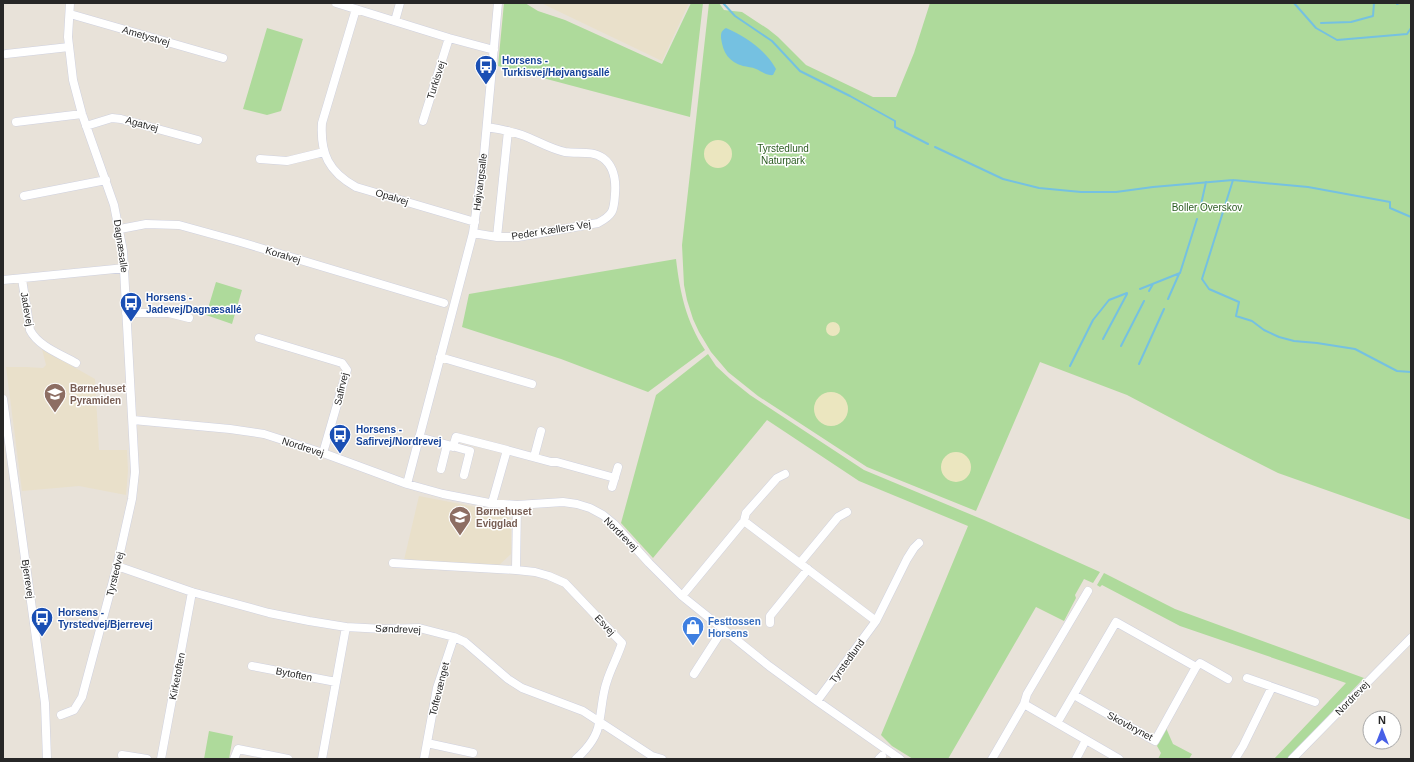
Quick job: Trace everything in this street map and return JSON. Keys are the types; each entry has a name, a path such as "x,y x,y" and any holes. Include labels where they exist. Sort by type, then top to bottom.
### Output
{"street":[{"name":"Dagnæsalle","path":"70,3 68,37 73,80 82,114 106,180 120,229 124,268 133,420"},
{"path":"336,3 449,38 494,50"},
{"path":"395,21 400,3"},
{"name":"Højvangsalle","path":"407,484 473,233 487,127 498,3"},
{"name":"Opalvej","path":"356,9 322,123 321,137 324,152 332,168 343,179 356,187 475,222"},
{"name":"Ametystvej","path":"70,14 222,58"},
{"name":"Turkisvej","path":"422,122 449,38"},
{"path":"6,54 69,47"},
{"path":"16,122 82,114"},
{"name":"Agatvej","path":"86,126 112,118 121,119 198,140"},
{"name":"Peder Kællers Vej","path":"473,233 518,237 598,223 608,218 613,211 615,182 614,172 603,158 592,153 564,152 550,148 522,135 487,127"},
{"name":"Peder Kællers Vej","path":"497,236 508,131"},
{"path":"260,159 287,161 324,152"},
{"path":"24,196 106,180"},
{"name":"Koralvej","path":"120,229 146,224 179,225 444,303"},
{"name":"Jadevej","path":"3,280 124,268"},
{"name":"Jadevej","path":"22,279 30,330 34,337 76,363"},
{"path":"126,314 168,313 189,318"},
{"name":"Safirvej","path":"259,338 342,363 347,370 324,453"},
{"path":"440,357 532,384"},
{"name":"Bjerrevej","path":"3,399 44,697 47,759"},
{"name":"Nordrevej","path":"133,420 230,429 264,434 324,453 407,484 443,494 492,503 517,505 563,502 584,506 603,515 614,524 649,563 682,596 769,666 900,759"},
{"name":"Tyrstedvej","path":"61,715 74,710 82,697 117,566 132,499 135,472 133,420"},
{"path":"534,457 541,430"},
{"path":"419,437 470,452 464,475"},
{"path":"441,469 450,446 456,437 615,478"},
{"path":"492,503 507,450"},
{"path":"612,488 618,468"},
{"path":"682,596 744,520 746,513 777,478 786,474"},
{"path":"516,570 517,505"},
{"path":"800,563 838,517 847,512"},
{"path":"744,520 876,620"},
{"name":"Tyrstedlund","path":"817,701 876,620 907,559 919,543"},
{"name":"Esvej","path":"393,563 535,572 565,583 622,643 607,680 602,698 600,723"},
{"name":"Søndrevej","path":"117,566 192,592 269,613 346,627 384,629 420,628 454,637 465,642 508,679 522,688 583,711 652,757 662,759"},
{"path":"770,623 770,616 808,569"},
{"path":"992,759 1024,704 1027,694 1088,591"},
{"name":"Kirketoften","path":"161,759 192,592"},
{"path":"1057,723 1116,622 1196,667 1200,663 1228,679"},
{"path":"322,759 346,627"},
{"path":"694,674 723,629"},
{"name":"Toftevænget","path":"424,759 437,688 454,637"},
{"name":"Nordrevej","path":"1292,759 1411,638"},
{"name":"Bytoften","path":"252,666 336,682"},
{"name":"Skovbrynet","path":"1074,695 1155,742 1196,667"},
{"path":"1247,678 1315,702"},
{"path":"1235,759 1272,687"},
{"path":"1024,704 1119,759"},
{"path":"576,759 588,746 597,732 600,723"},
{"path":"1076,759 1086,740"},
{"path":"427,743 473,752"},
{"path":"234,759 238,749 288,759"},
{"path":"122,755 147,759"}],"shaded area":[{"path":"541,3 689,3 662,61"},
{"name":"Børnehuset Pyramiden","path":"42,349 95,379 99,450 127,450 128,471 126,495 79,486 22,491 6,367 43,368 46,365"},
{"name":"Børnehuset Evigglad","path":"419,496 502,511 511,520 511,554 497,567 404,560"}],"green space":[{"path":"504,3 525,3 538,11 565,20 662,64 691,3 703,3 690,117 498,66"},
{"name":"Boller Overskov","path":"709,3 719,3 724,10 742,12 778,37 806,65 873,97 896,97 914,53 930,3 1411,3 1411,520 1278,473 1127,395 1040,362 976,511 867,467 758,396 728,372 711,352 693,319 684,285 682,245"},
{"path":"267,28 303,39 281,111 267,115 243,109"},
{"path":"676,259 685,306 698,339 705,350 648,392 561,359 462,327 469,294"},
{"path":"216,282 242,290 232,324 206,315"},
{"path":"708,354 716,366 750,395 864,470 984,520 1100,572 1093,583 1084,579 1075,595 1076,598 1064,621 1036,607 948,759 913,759 892,746 881,735 968,526 859,481 767,420 653,558 621,523 656,395"},
{"path":"1104,573 1175,609 1364,678 1288,759 1274,759 1346,683 1180,626 1102,585 1100,587 1097,585"},
{"path":"1166,728 1173,744 1192,754 1189,759 1158,759 1161,753 1157,746"},
{"path":"209,731 233,736 229,759 204,759"}],"sand":[{"path":"718,140 728,144 732,154 728,164 718,168 708,164 704,154 708,144"},
{"path":"830,322 836,322 840,326 840,332 836,336 830,336 826,332 826,326"},
{"path":"831,392 843,397 848,409 843,421 831,426 819,421 814,409 819,397"},
{"path":"956,452 967,456 971,467 967,478 956,482 945,478 941,467 945,456"}],"water":[{"path":"726,28 748,39 767,56 776,69 773,75 769,75 754,68 743,66 730,59 723,48 721,38 723,30"}],"waterway":[{"path":"723,3 735,16 772,41 800,71 895,121 895,127 928,144"},
{"path":"1294,3 1316,28 1337,40 1407,34 1411,28"},
{"path":"1321,23 1351,22 1373,16 1374,3"},
{"path":"935,147 1003,179 1039,188 1081,192 1116,192 1233,180 1308,187 1390,202 1390,208 1411,217"},
{"path":"1233,180 1202,279 1209,289 1239,302 1236,316 1252,321 1264,330 1279,337 1294,341 1355,349 1397,371 1411,372"},
{"path":"1200,209 1206,182"},
{"path":"1140,289 1180,273 1197,219"},
{"path":"1168,299 1179,274"},
{"path":"1149,291 1153,284"},
{"path":"1070,366 1093,320 1109,300 1127,293"},
{"path":"1103,339 1127,294"},
{"path":"1121,346 1144,301"},
{"path":"1139,364 1164,309"}],"place":[{"name":"Horsens - Turkisvej/Højvangsallé","path":"486,86"},
{"name":"Horsens - Jadevej/Dagnæsallé","path":"131,322"},
{"name":"Børnehuset Pyramiden","path":"55,414"},
{"name":"Horsens - Safirvej/Nordrevej","path":"340,454"},
{"name":"Børnehuset Evigglad","path":"460,536"},
{"name":"Horsens - Tyrstedvej/Bjerrevej","path":"42,638"},
{"name":"Festtossen Horsens","path":"693,646"}],"park label":[{"name":"Tyrstedlund Naturpark","path":"783,154"}]}
